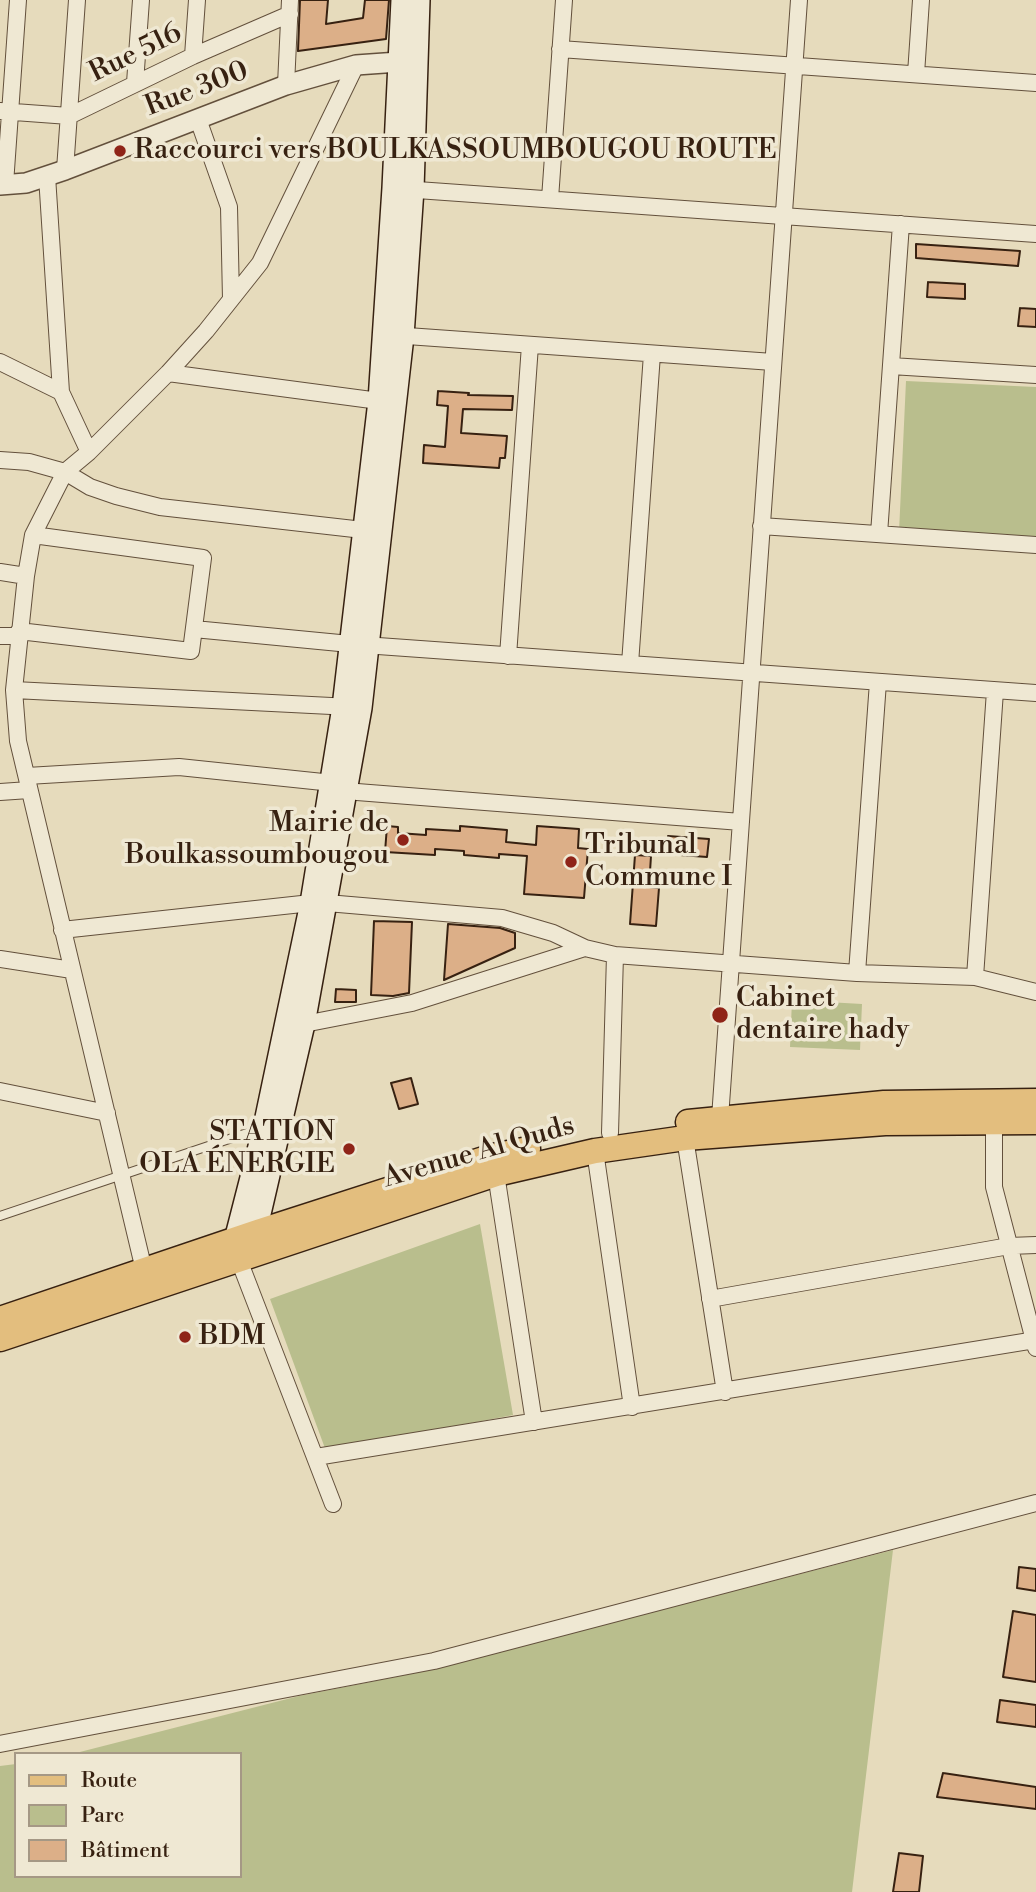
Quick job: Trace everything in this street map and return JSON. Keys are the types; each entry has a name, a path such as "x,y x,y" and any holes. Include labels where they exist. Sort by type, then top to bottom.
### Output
{"main road":[{"path":"244,1251 274,1124 345,786 393,335 408,60 402,0"},
{"path":"408,60 419,0"},
{"path":"359,645 363,530 379,401 393,335"},
{"path":"274,1124 304,1024 319,903"},
{"name":"Avenue Al Quds","path":"0,1339 244,1251 494,1156 602,1142 720,1118 884,1103 1036,1101"},
{"name":"Avenue Al Quds","path":"0,1319 144,1270 244,1251 602,1142 885,1123 1036,1122"}],"street":[{"path":"3,184 5,111 18,0"},
{"path":"77,0 69,116 56,173 61,391 89,452"},
{"path":"135,83 141,0"},
{"path":"193,56 197,0"},
{"path":"550,199 564,0"},
{"path":"720,1118 799,0"},
{"path":"916,74 921,0"},
{"path":"286,85 290,7"},
{"name":"Rue 516","path":"5,111 69,116 290,7"},
{"path":"560,49 1036,83"},
{"name":"Rue 300","path":"3,184 26,183 56,173 286,85 356,65 408,60"},
{"path":"144,1270 18,741 14,690 33,535 65,472 89,452 168,373 260,264 356,65"},
{"path":"198,119 229,207 231,299"},
{"path":"403,188 1036,234"},
{"path":"879,534 901,224"},
{"path":"393,335 773,362"},
{"path":"508,656 530,345"},
{"path":"630,664 652,354"},
{"path":"0,362 61,391"},
{"path":"891,366 1036,375"},
{"path":"168,373 379,401"},
{"path":"0,460 29,462 65,472 103,491 160,507 363,530"},
{"path":"761,526 1036,545"},
{"path":"0,636 19,633 191,651 203,558 33,535"},
{"path":"0,572 26,576"},
{"path":"194,629 359,645 1036,693"},
{"path":"857,973 878,682"},
{"path":"14,690 352,707"},
{"path":"975,977 995,691"},
{"path":"0,792 28,783 179,767 345,786 741,822"},
{"path":"62,930 319,903 502,918 554,933 585,948 615,955 857,973 975,977 1036,992"},
{"path":"304,1024 412,1003 585,948"},
{"path":"615,955 602,1142 632,1407"},
{"path":"0,959 72,970"},
{"path":"0,1091 107,1113"},
{"path":"316,1457 1035,1344 994,1187 994,1121"},
{"path":"685,1138 725,1392"},
{"path":"496,1174 534,1422"},
{"path":"710,1299 1009,1246 1036,1245"},
{"path":"244,1251 333,1504"},
{"path":"0,1744 434,1661 1036,1503"}],"lane":[{"path":"0,1216 274,1124"}],"green space":[{"path":"906,381 1036,387 1036,539 899,532"},
{"path":"792,1000 862,1004 860,1050 790,1047"},
{"path":"480,1224 513,1415 326,1451 270,1299"},
{"path":"893,1550 852,1892 0,1892 0,1766 14,1764 14,1878 242,1878 242,1752 80,1752 299,1696 416,1673"}],"building":[{"path":"300,0 328,0 326,24 363,18 365,0 389,0 386,39 298,51"},
{"path":"916,244 1020,251 1018,266 916,258"},
{"path":"928,282 965,284 965,299 927,297"},
{"path":"1020,308 1036,309 1036,327 1018,326"},
{"path":"438,391 513,396 512,410 463,409 461,433 507,436 505,458 500,458 499,468 423,463 424,445 445,447 448,406 437,405"},
{"path":"387,826 398,827 398,833 426,835 426,829 460,831 460,826 507,830 506,842 536,845 537,826 579,829 578,848 588,849 584,898 524,894 527,856 499,854 499,858 435,849 435,855 385,852"},
{"path":"668,836 709,839 707,857 667,854"},
{"path":"635,855 651,856 649,887 659,888 656,926 630,924"},
{"path":"374,921 412,922 409,993 393,996 371,995"},
{"path":"448,924 500,928 515,933 515,948 444,980"},
{"path":"336,989 356,990 356,1002 335,1002"},
{"path":"411,1078 418,1104 399,1109 391,1083"},
{"path":"1019,1567 1036,1569 1036,1591 1017,1588"},
{"path":"1013,1611 1036,1615 1036,1682 1003,1677"},
{"path":"1000,1700 1036,1705 1036,1727 997,1722"},
{"path":"943,1773 1036,1787 1036,1809 937,1797"},
{"path":"899,1853 923,1856 919,1892 893,1892"}],"place":[{"name":"Raccourci vers BOULKASSOUMBOUGOU ROUTE","path":"120,151"},
{"name":"Mairie de Boulkassoumbougou","path":"403,840"},
{"name":"Tribunal Commune I","path":"571,862"},
{"name":"Cabinet dentaire hady","path":"720,1015"},
{"name":"STATION OLA ÉNERGIE","path":"349,1149"},
{"name":"BDM","path":"185,1337"}]}
